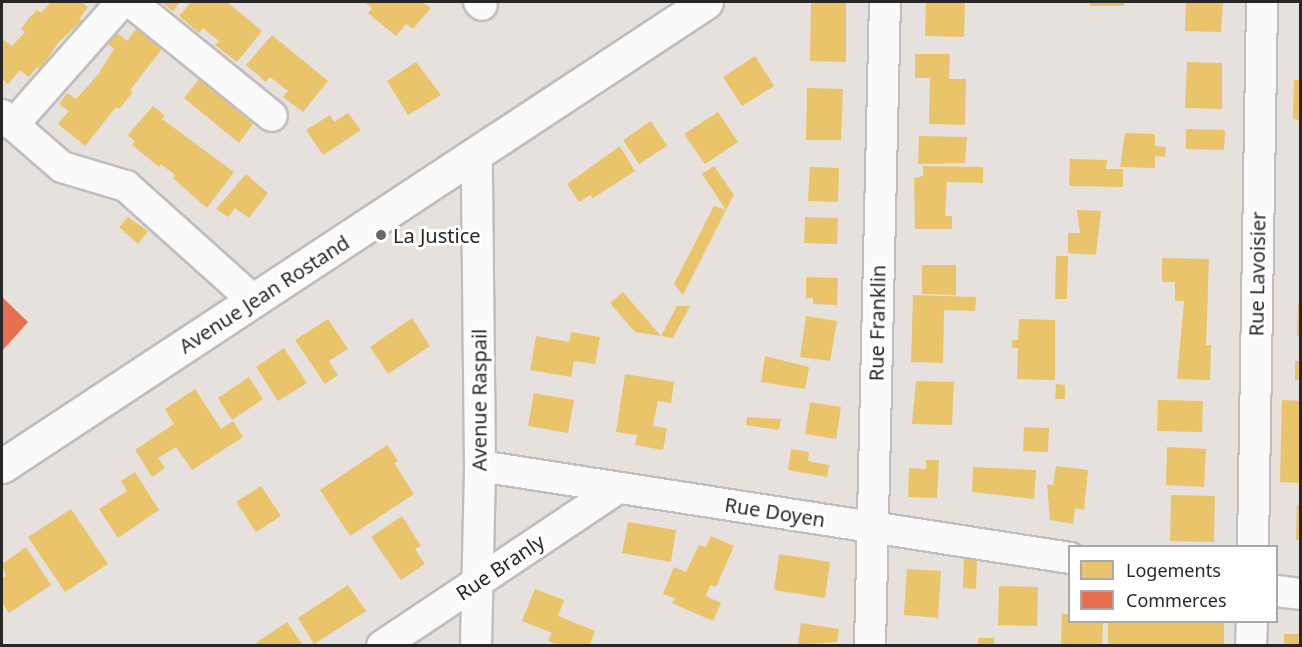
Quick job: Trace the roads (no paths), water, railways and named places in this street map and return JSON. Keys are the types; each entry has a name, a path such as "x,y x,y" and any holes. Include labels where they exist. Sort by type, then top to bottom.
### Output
{"street":[{"path":"122,2 7,120 62,167 126,186 254,300"},
{"path":"131,2 272,116"},
{"name":"Avenue Jean Rostand","path":"2,466 706,2"},
{"name":"Rue Franklin","path":"870,645 885,2"},
{"name":"Rue Lavoisier","path":"1253,545 1262,2"},
{"name":"Avenue Raspail","path":"476,645 480,466 477,154"},
{"name":"Rue Doyen","path":"480,466 1068,558"},
{"name":"Rue Branly","path":"382,645 618,488"},
{"path":"1278,591 1300,594"},
{"path":"1251,645 1252,623"}],"place":[{"name":"La Justice","path":"381,235"}]}
